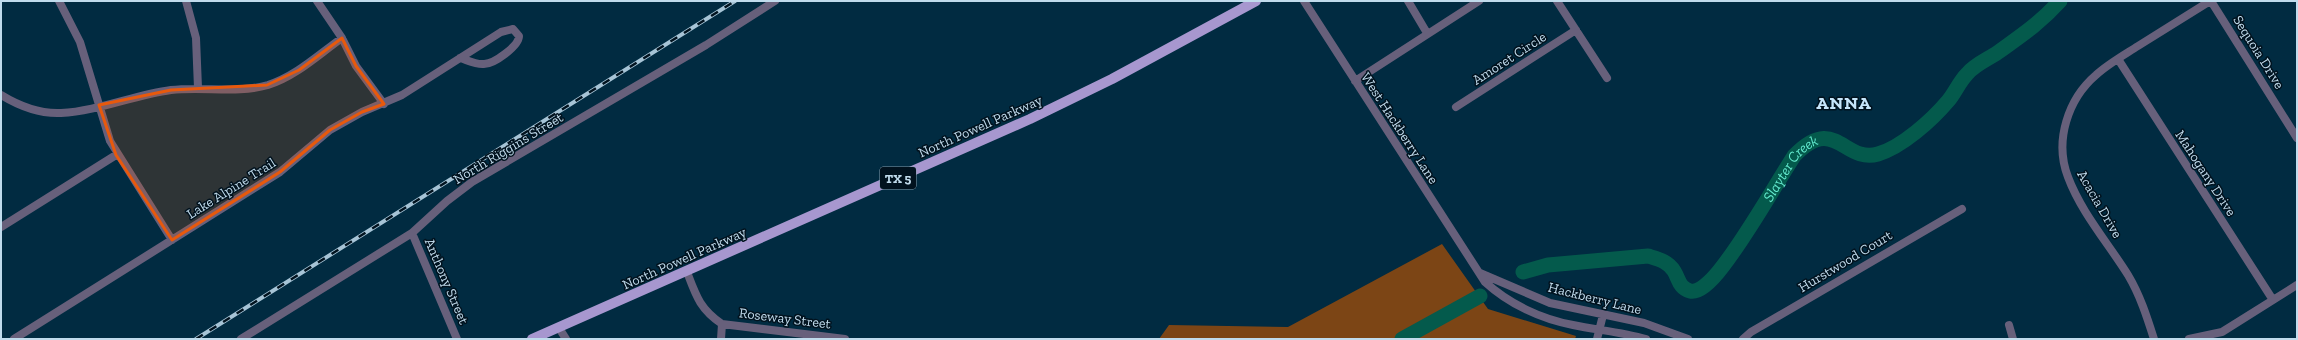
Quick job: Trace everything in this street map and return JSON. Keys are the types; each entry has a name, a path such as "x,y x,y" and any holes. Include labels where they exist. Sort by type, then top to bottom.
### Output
{"main road":[{"name":"North Powell Parkway","path":"532,339 1030,120 1112,79 1256,1"}],"street":[{"path":"59,1 80,42 106,131 116,155 172,240"},
{"path":"186,1 196,38 198,88"},
{"path":"318,1 342,38 356,66 375,94 384,104"},
{"name":"North Riggins Street","path":"241,339 412,233 447,201 472,182 706,45 775,1"},
{"name":"West Hackberry Lane","path":"1304,1 1475,268"},
{"path":"1408,1 1427,33"},
{"path":"1355,81 1427,33 1479,1"},
{"path":"1557,1 1607,78"},
{"name":"Acacia Drive","path":"2154,339 2140,299 2129,276 2075,193 2067,176 2063,154 2064,133 2069,112 2078,94 2096,75 2118,59 2210,1"},
{"name":"Sequoia Drive","path":"2210,1 2297,138"},
{"name":"Lake Alpine Trail","path":"14,339 280,172 330,130 362,112 384,104 402,95 460,58 506,30 513,29 519,36 516,45 490,63 480,64 460,58"},
{"name":"Amoret Circle","path":"1456,107 1576,30"},
{"path":"1,95 26,108 46,112 77,111 148,94 198,88 248,88 267,85 299,70 342,38"},
{"name":"Mahogany Drive","path":"2118,59 2273,300"},
{"path":"1,227 116,155"},
{"name":"Hurstwood Court","path":"1743,339 1772,320 1941,219 1962,209"},
{"name":"Anthony Street","path":"412,233 458,339"},
{"name":"Hackberry Lane","path":"1475,268 1490,279 1507,283 1550,303 1644,324 1672,332 1688,339"},
{"name":"Hackberry Lane","path":"1475,268 1490,287 1518,305 1561,322 1646,339"},
{"path":"686,272 699,302 709,315 722,324 721,339"},
{"path":"2189,339 2222,332 2297,285"},
{"path":"1597,339 1603,315"},
{"name":"Roseway Street","path":"722,324 845,339"},
{"path":"2009,325 2013,339"},
{"path":"559,328 566,339"}],"highlighted area":[{"path":"342,38 356,66 384,104 362,112 330,130 280,172 172,240 116,155 99,105 171,90 267,85 299,70"}],"shaded area":[{"path":"1442,244 1488,309 1576,336 1575,339 1159,339 1169,325 1288,327"}],"waterway":[{"name":"Slayter Creek","path":"1523,272 1548,265 1648,256 1669,265 1674,271 1681,285 1686,290 1694,291 1704,287 1717,274 1733,253 1794,156 1808,144 1820,139 1830,139 1856,152 1866,155 1878,154 1897,145 1916,132 1934,116 1950,98 1970,71 2030,29 2060,1"},
{"name":"Slayter Creek","path":"1402,339 1480,296"}],"railway":[{"path":"196,339 735,1"}],"district":[{"name":"ANNA","path":"1844,103"}]}
